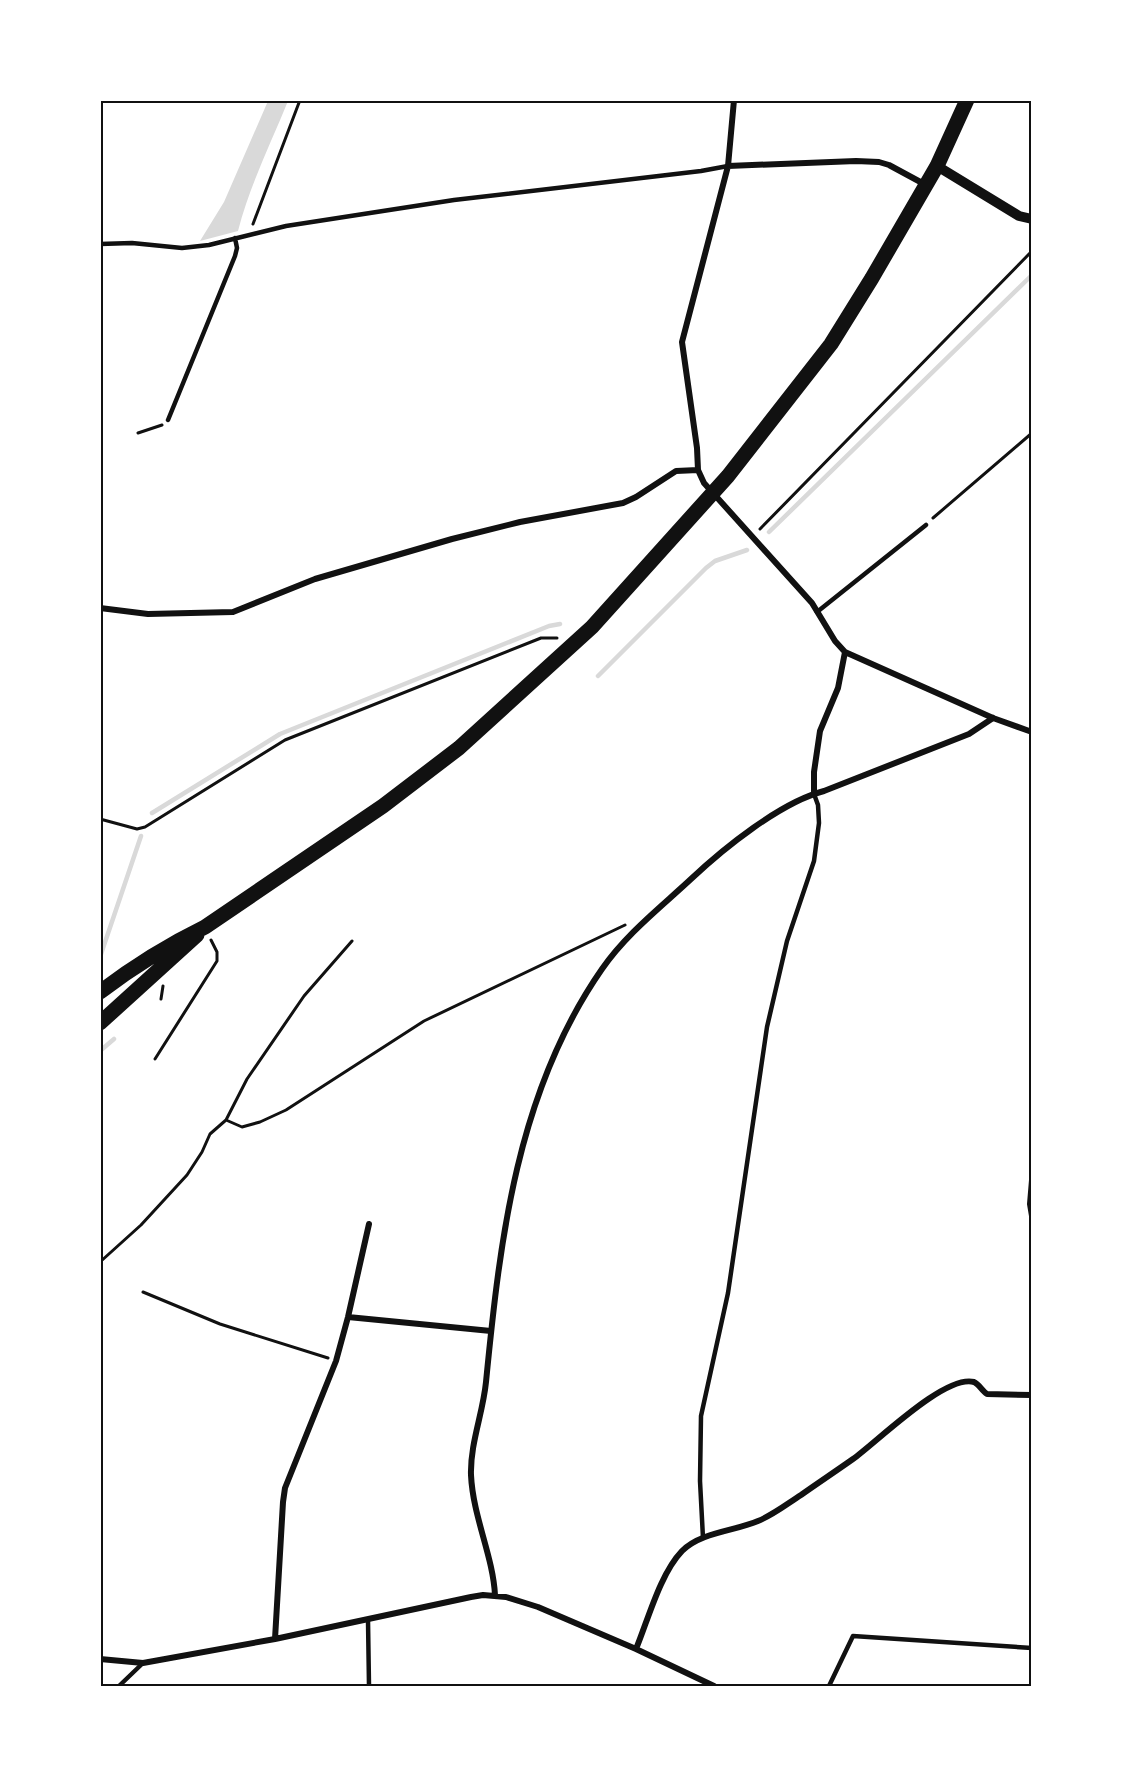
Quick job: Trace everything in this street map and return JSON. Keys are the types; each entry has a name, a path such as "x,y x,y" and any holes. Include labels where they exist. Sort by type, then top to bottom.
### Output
{"highway":[{"path":"100,992 176,941 205,927 382,806 449,756 592,627 713,494 831,344 937,166 968,100"},
{"path":"100,1023 187,946 205,927"}],"street":[{"path":"734,100 728,166 682,342 698,470 704,483 812,603 845,652 993,718 1032,732"},
{"path":"728,166 879,162 926,185"},
{"path":"937,166 1018,216 1032,219"},
{"path":"100,608 148,614 233,612 315,579 452,539 520,522 623,503 676,471 698,470"},
{"path":"814,794 814,772 820,731 838,688 845,652"},
{"path":"495,1595 479,1527 471,1474 475,1438 485,1388 494,1293 523,1138 553,1058 589,989 603,967 638,928 721,853 783,808 801,798 969,734 993,718"},
{"path":"1032,1180 1030,1204 1032,1216"},
{"path":"275,1639 285,1488 336,1361 369,1224"},
{"path":"348,1317 491,1331"},
{"path":"636,1649 671,1567 687,1546 703,1538 760,1521 855,1458 908,1414 950,1387 972,1381 987,1394 1032,1395"},
{"path":"100,1659 144,1663 275,1639 471,1597 495,1595 538,1607 636,1649 714,1686"}],"lane":[{"path":"100,244 132,243 182,248 209,245 286,226 454,200 728,166"},
{"path":"168,420 235,256 237,248 235,238"},
{"path":"817,612 926,525"},
{"path":"703,1538 700,1481 701,1416 728,1293 767,1027 787,941 814,861 819,823 818,805 814,794"},
{"path":"368,1620 369,1686"},
{"path":"829,1686 853,1636 1032,1648"},
{"path":"119,1686 144,1663"}],"path":[{"path":"251,234 300,100"},
{"path":"752,538 1032,251"},
{"path":"138,432 160,426 168,420"},
{"path":"926,525 1032,433"},
{"path":"100,819 137,829 145,827 285,740 541,638 561,637 574,643"},
{"path":"226,1120 242,1127 260,1122 286,1110 424,1022 624,925 638,928"},
{"path":"156,1059 217,962 217,952 205,927"},
{"path":"100,1262 165,1201 187,1175 202,1152 210,1134 226,1120 248,1079 304,996 352,941"},
{"path":"143,1292 219,1324 336,1361"}],"shaded area":[{"path":"268,101 288,101 254,182 238,231 200,241 224,202"}],"waterway":[{"path":"769,532 1032,275"},
{"path":"598,676 706,568 715,561 747,550"},
{"path":"152,813 280,734 549,626 560,624"},
{"path":"100,957 141,836"},
{"path":"100,1051 114,1039"}]}
